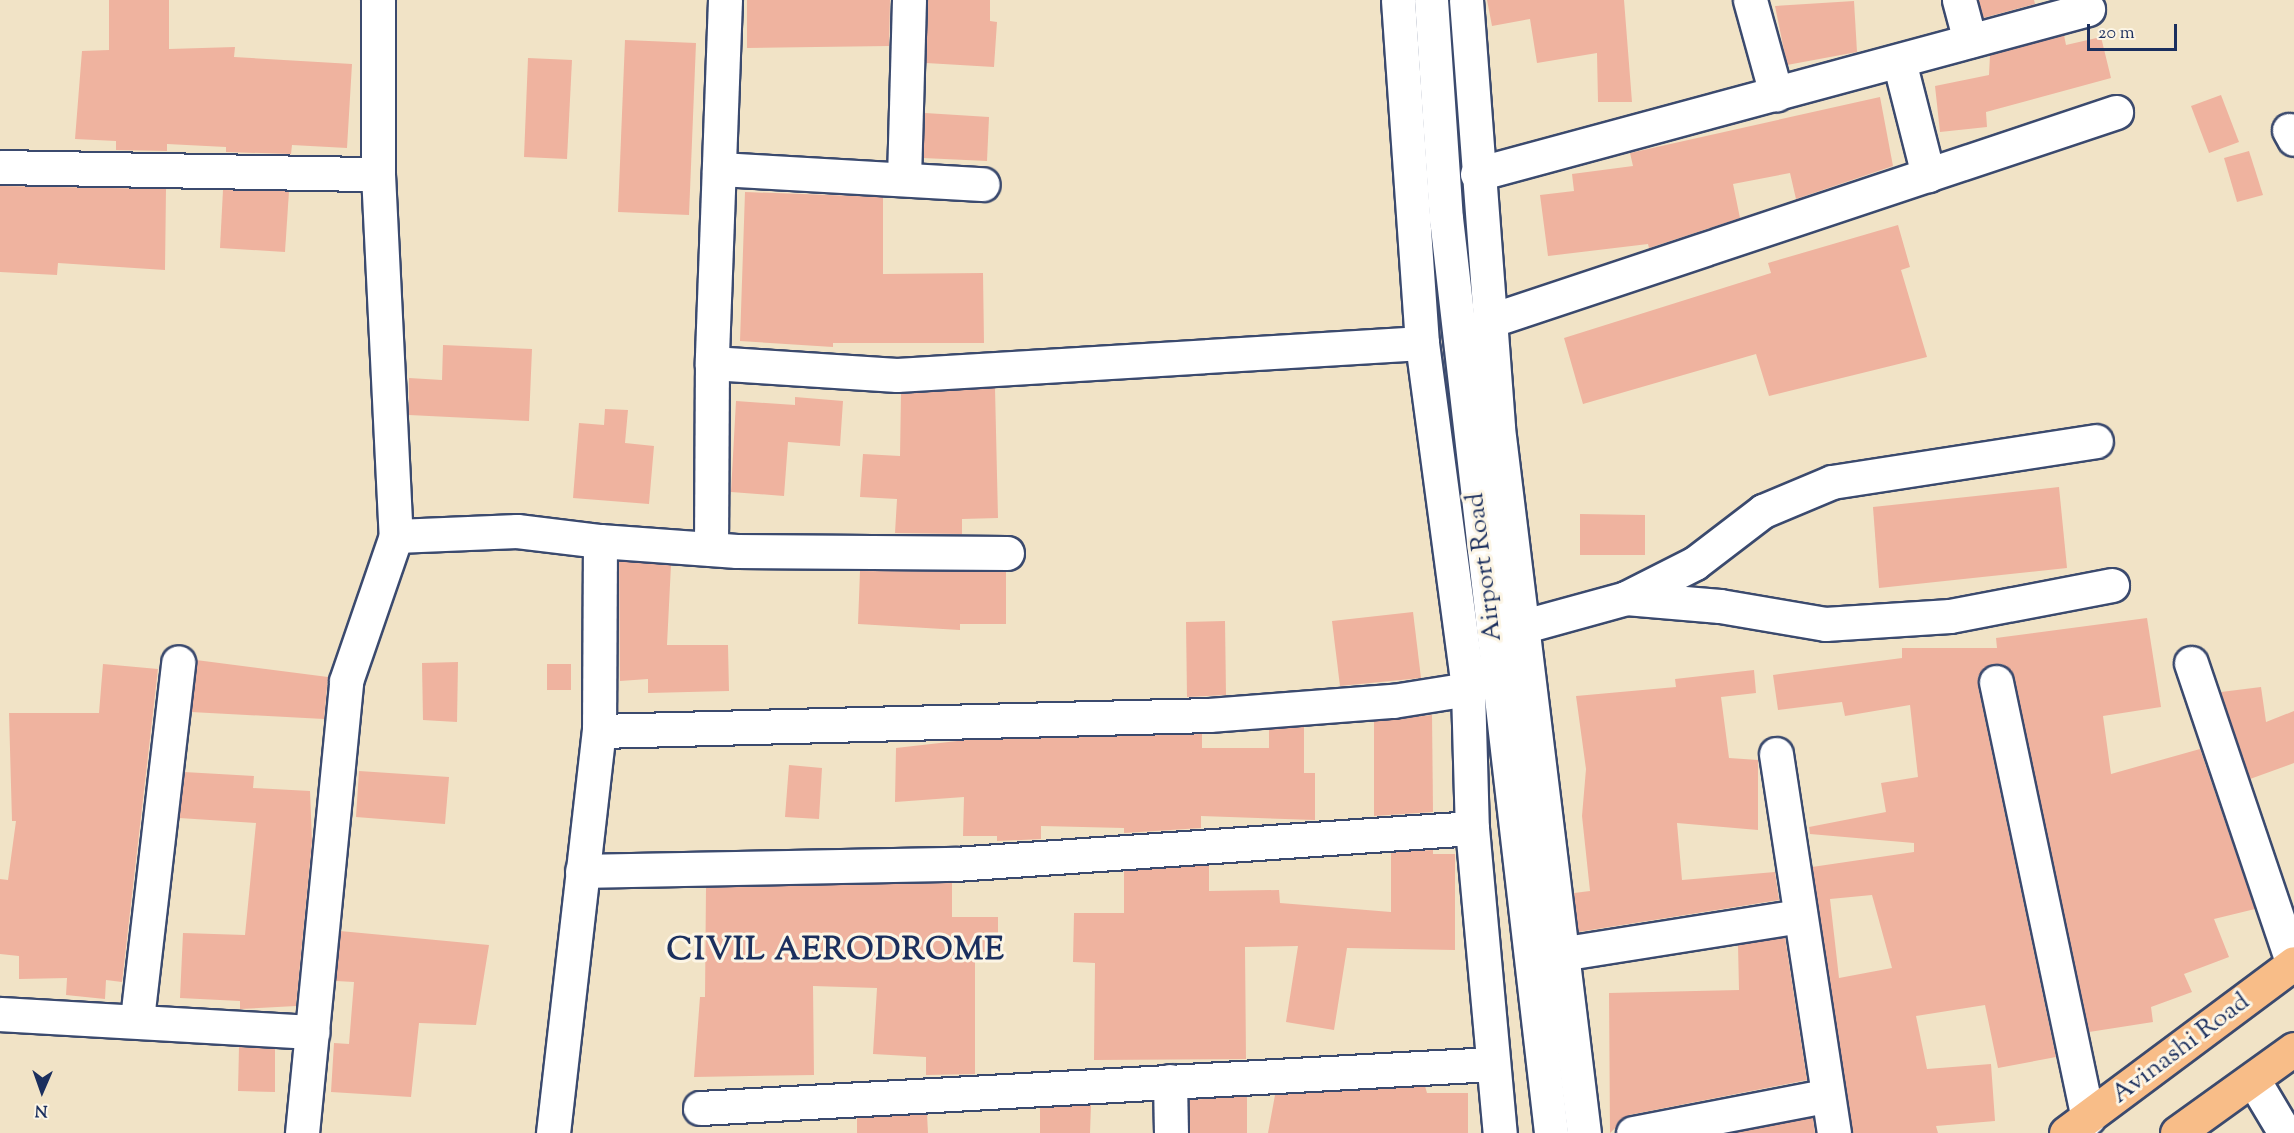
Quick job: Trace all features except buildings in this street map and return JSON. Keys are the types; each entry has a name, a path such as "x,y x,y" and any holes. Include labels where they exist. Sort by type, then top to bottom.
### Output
{"main road":[{"name":"Avinashi Road","path":"2077,1125 2293,963"},
{"path":"2176,1133 2254,1081 2294,1049"}],"street":[{"path":"302,1133 346,681 396,536 378,174 378,0"},
{"path":"711,549 712,363 725,0"},
{"path":"904,179 909,0"},
{"name":"Airport Road","path":"1398,0 1422,343 1468,689 1472,828 1500,1133"},
{"name":"Airport Road","path":"1431,0 1449,241 1551,1133"},
{"path":"1466,0 1489,321 1521,627 1584,1133"},
{"path":"1750,0 1776,93"},
{"path":"1959,0 1970,41"},
{"path":"1477,174 2088,9"},
{"path":"1899,61 1928,175"},
{"path":"1489,321 2116,112"},
{"path":"0,167 378,174"},
{"path":"719,169 983,184"},
{"path":"712,363 897,375 1422,343"},
{"path":"1521,627 1626,598 1695,563 1763,511 1832,482 2096,441"},
{"path":"396,536 517,531 600,541 711,549 1006,553"},
{"path":"553,1133 599,731 600,541"},
{"path":"1626,598 1720,606 1825,624 1950,616 2112,585"},
{"path":"137,1019 177,662"},
{"path":"2191,663 2293,963"},
{"path":"1995,682 2077,1125"},
{"path":"599,731 1209,716 1393,701 1468,689"},
{"path":"1776,754 1825,1096 1834,1133"},
{"path":"582,871 955,864 1472,828"},
{"path":"1560,954 1800,916"},
{"path":"0,1014 137,1019 312,1032"},
{"path":"700,1108 1492,1064"},
{"path":"2254,1081 2282,1129"},
{"path":"1170,1082 1172,1133"},
{"path":"1633,1133 1825,1096"}],"district":[{"name":"CIVIL AERODROME","path":"836,951"}]}
